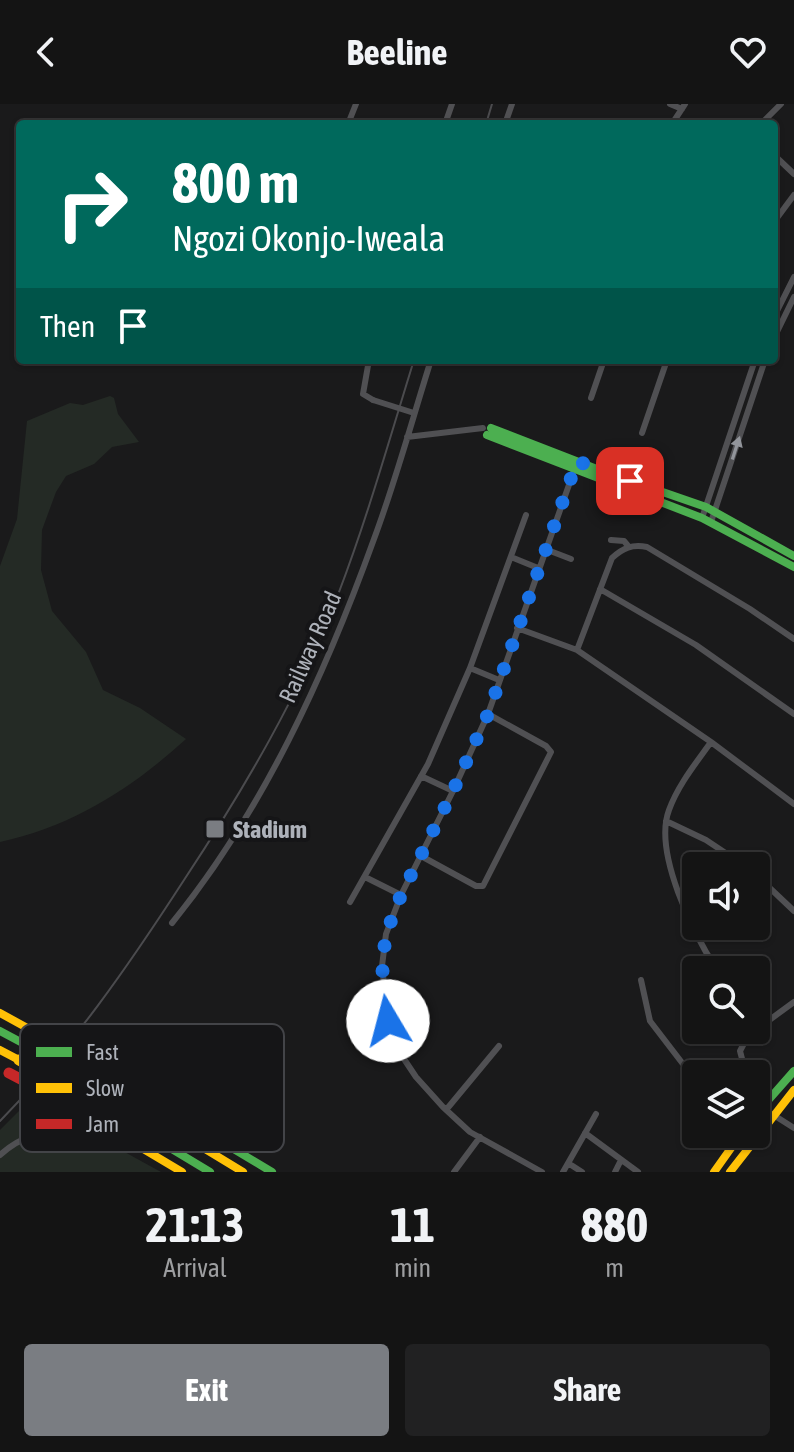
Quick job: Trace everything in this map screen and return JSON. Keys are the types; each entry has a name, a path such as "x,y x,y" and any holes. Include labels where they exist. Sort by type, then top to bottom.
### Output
{"main road":[{"path":"487,430 708,514 794,556"},
{"path":"708,514 794,567"},
{"path":"0,1013 20,1024"},
{"path":"0,1031 20,1042"},
{"path":"0,1050 20,1061"},
{"path":"770,1098 794,1071"},
{"path":"730,1172 794,1090"},
{"path":"714,1172 731,1148"},
{"path":"148,1152 182,1172"},
{"path":"177,1152 210,1172"},
{"path":"210,1152 243,1172"},
{"path":"239,1152 272,1172"}],"street":[{"path":"670,104 683,106"},
{"path":"765,120 781,104"},
{"path":"778,159 794,174"},
{"path":"778,217 794,195"},
{"path":"778,309 794,277"},
{"path":"778,330 794,297"},
{"path":"368,364 363,394 414,413"},
{"name":"Railway Road","path":"172,923 209,876 286,746 342,624 375,537 430,364"},
{"path":"591,398 603,364"},
{"path":"642,433 666,364"},
{"path":"708,514 760,364"},
{"path":"407,437 487,430"},
{"path":"542,1172 480,1137 446,1110 416,1077 400,1053 388,1021 382,966 386,934 401,895 488,714 576,465"},
{"path":"350,902 421,776 470,668 526,515"},
{"path":"611,540 624,541 629,547"},
{"path":"577,650 612,558 629,547 647,547 794,639"},
{"path":"545,549 571,559"},
{"path":"511,557 538,568"},
{"path":"600,589 696,645 794,714"},
{"path":"517,628 577,650 711,742 794,804"},
{"path":"470,668 499,680"},
{"path":"421,856 476,886 483,886 551,752 546,746 488,714"},
{"path":"709,956 671,871 665,846 666,821 682,785 711,742"},
{"path":"421,776 453,791"},
{"path":"666,821 724,852"},
{"path":"365,877 401,895"},
{"path":"770,888 794,911"},
{"path":"787,903 794,898"},
{"path":"641,980 650,1021 682,1063"},
{"path":"770,1020 794,1002"},
{"path":"446,1110 499,1046"},
{"path":"563,1172 596,1114"},
{"path":"770,1114 794,1128"},
{"path":"585,1133 638,1172"},
{"path":"454,1172 480,1137"},
{"path":"0,1155 20,1141"},
{"path":"615,1172 621,1160"},
{"path":"521,1172 526,1163"},
{"path":"568,1163 582,1172"}],"shaded area":[{"path":"110,396 114,398 118,414 139,442 112,447 94,464 66,476 56,492 42,530 41,570 52,611 86,652 103,690 140,708 186,739 144,774 100,803 52,826 0,842 0,566 17,519 27,421 70,403 83,405"},
{"path":"20,1110 20,1152 125,1152 161,1172 0,1172 0,1130"}],"tram line":[{"path":"487,120 492,104"},
{"path":"84,1024 206,846 289,704 339,592 413,364"},
{"path":"0,1121 20,1099"}],"traffic: fast":[{"path":"491,428 706,507 794,556"},
{"path":"487,435 702,518 794,567"},
{"path":"0,1031 20,1042"},
{"path":"770,1098 794,1071"},
{"path":"177,1152 210,1172"},
{"path":"239,1152 272,1172"}],"traffic: slow":[{"path":"0,1013 20,1024"},
{"path":"0,1050 19,1060"},
{"path":"730,1172 794,1090"},
{"path":"714,1172 731,1148"},
{"path":"148,1152 182,1172"},
{"path":"210,1152 243,1172"}],"traffic: jam":[{"path":"9,1073 20,1079"}],"place":[{"name":"Stadium","path":"215,829"}],"route":[{"path":"388,1021 382,966 386,934 401,895 488,714 577,461 630,481"}]}
